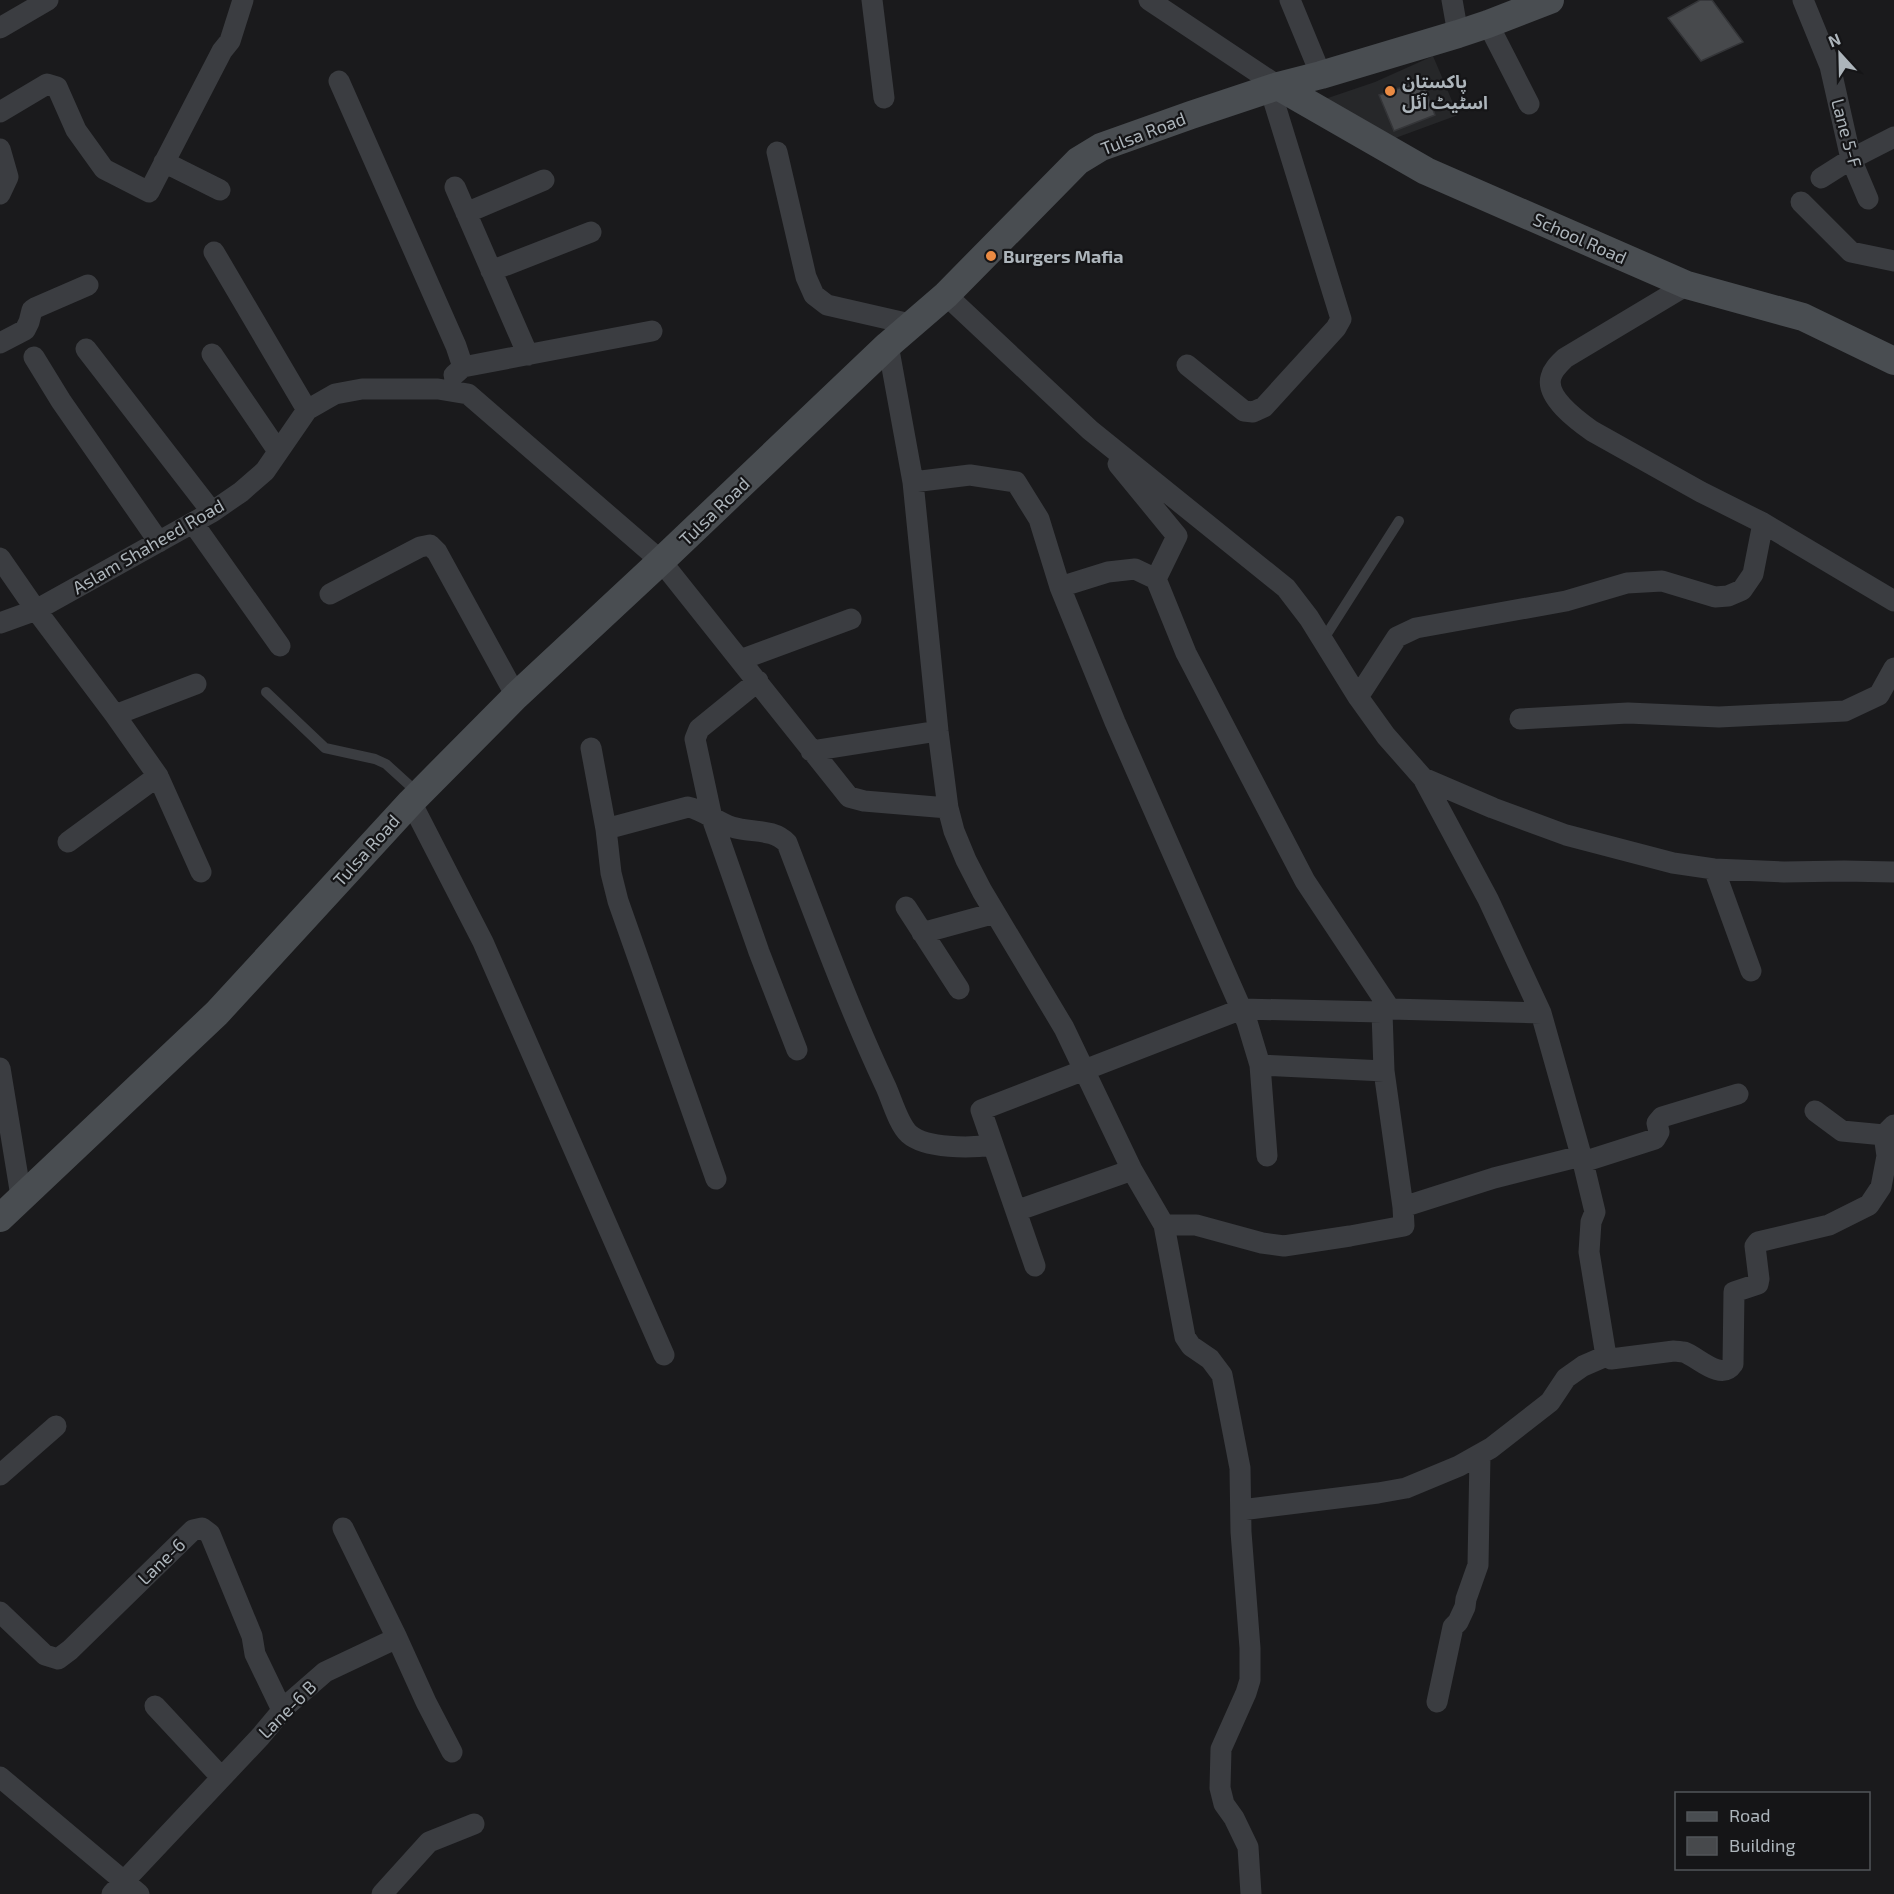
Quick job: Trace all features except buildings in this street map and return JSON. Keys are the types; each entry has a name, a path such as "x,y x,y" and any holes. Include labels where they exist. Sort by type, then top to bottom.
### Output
{"main road":[{"name":"Tulsa Road","path":"0,1218 217,1013 415,797 516,696 662,561 910,324 946,295 1078,161 1101,147 1274,87 1458,34 1550,0"},
{"name":"School Road","path":"1274,87 1426,171 1687,285 1803,317 1894,361"}],"street":[{"path":"0,28 48,0"},
{"path":"0,112 47,84 57,87 76,130 104,169 149,192 222,51 230,41 243,0"},
{"path":"872,0 884,98"},
{"path":"1149,0 1274,87 1341,319 1336,328 1264,407 1253,412 1244,411 1187,365"},
{"path":"1290,0 1321,75"},
{"path":"1452,0 1458,34"},
{"name":"Lane 5-F","path":"1803,0 1830,66 1851,159 1868,199"},
{"path":"1488,24 1529,104"},
{"path":"339,81 464,367"},
{"path":"1821,178 1851,159 1894,137"},
{"path":"0,149 8,177 0,194"},
{"path":"777,153 806,278 814,295 827,306 910,324"},
{"path":"164,162 220,190"},
{"path":"466,213 544,180"},
{"path":"455,187 528,355"},
{"path":"1802,202 1851,252 1894,261"},
{"path":"491,271 591,232"},
{"path":"214,252 307,410"},
{"path":"0,343 25,330 32,310 51,299 88,285"},
{"path":"1687,285 1565,358 1551,377 1552,391 1561,404 1592,431 1701,492 1763,523 1894,601"},
{"path":"946,295 1090,430 1286,588 1298,602 1358,697 1386,736 1423,778 1488,899 1541,1013 1595,1212 1590,1222 1589,1252 1606,1356"},
{"path":"438,389 464,367 652,331"},
{"path":"888,345 914,482 938,731 948,808 954,831 966,860 995,913 1064,1028 1132,1170 1164,1225 1185,1337 1191,1346 1210,1359 1222,1375 1240,1468 1250,1680 1221,1749 1220,1788 1224,1804 1234,1818 1248,1847 1251,1894"},
{"path":"86,349 212,512"},
{"path":"212,354 278,451"},
{"path":"34,357 159,542"},
{"name":"Aslam Shaheed Road","path":"0,623 36,610 212,512 241,492 265,471 307,410 334,394 362,388 438,389 468,394 662,561 849,797 864,801 948,808"},
{"path":"1090,430 1177,536 1156,579"},
{"path":"914,482 970,475 1016,482 1040,519 1060,587 1129,753 1242,1009 1260,1065 1267,1156"},
{"path":"193,523 280,646"},
{"path":"1358,697 1397,637 1416,628 1566,601 1627,583 1662,581 1714,597 1728,596 1742,590 1753,574 1763,523"},
{"path":"330,594 420,547 430,545 437,552 516,696"},
{"path":"0,558 158,777 201,872"},
{"path":"1060,587 1108,572 1135,569 1156,579 1186,653 1305,881 1386,1011 1384,1071 1404,1226 1284,1246 1262,1243 1196,1226 1164,1225"},
{"path":"740,660 851,619"},
{"path":"1520,719 1628,713 1719,717 1845,711 1879,695 1894,668"},
{"path":"758,681 699,729 695,739 712,818 759,952 797,1050"},
{"path":"115,715 196,684"},
{"path":"812,751 938,731"},
{"path":"591,748 606,829 611,873 618,901 716,1179"},
{"path":"68,842 158,777"},
{"path":"1423,778 1493,808 1566,835 1673,863 1714,869 1784,872 1894,872"},
{"path":"415,797 483,942 664,1355"},
{"path":"606,829 688,807 699,809 712,818 735,828 781,837 787,843 871,1056 896,1113 908,1133 925,1142 971,1148 993,1145"},
{"path":"1714,869 1751,971"},
{"path":"906,907 959,989"},
{"path":"922,933 995,913"},
{"path":"1035,1266 981,1110 1242,1009 1541,1013"},
{"path":"1260,1065 1384,1071"},
{"path":"0,1068 21,1196"},
{"path":"1403,1208 1494,1178 1582,1159 1655,1139 1659,1136 1657,1123 1662,1117 1738,1094"},
{"path":"1606,1356 1611,1359 1674,1351 1684,1352 1717,1370 1729,1369 1733,1364 1734,1292 1758,1284 1755,1246 1758,1242 1829,1225 1869,1205 1881,1187 1889,1130 1842,1131 1815,1111"},
{"path":"1016,1211 1132,1170"},
{"path":"1241,1510 1406,1488 1459,1466 1491,1448 1550,1402 1566,1378 1583,1366 1606,1356"},
{"path":"0,1475 56,1426"},
{"path":"1437,1702 1453,1627 1465,1607 1478,1565 1480,1455"},
{"name":"Lane-6","path":"0,1612 45,1655 58,1659 193,1530 202,1528 210,1534 252,1636 255,1654 282,1710"},
{"path":"343,1528 452,1752"},
{"name":"Lane-6 B","path":"117,1887 282,1710 325,1672 397,1638"},
{"path":"155,1706 221,1777"},
{"path":"0,1777 117,1887 139,1894"},
{"path":"382,1894 429,1842 474,1824"}],"lane":[{"path":"1323,640 1399,521"},
{"path":"266,692 325,748 375,759 386,764 415,797"}],"shaded area":[{"name":"پاکستان اسٹیٹ آئل","path":"1433,56 1458,115 1390,140 1325,99 1375,82"}],"place":[{"name":"پاکستان اسٹیٹ آئل","path":"1390,91"},
{"name":"Burgers Mafia","path":"991,256"}]}
